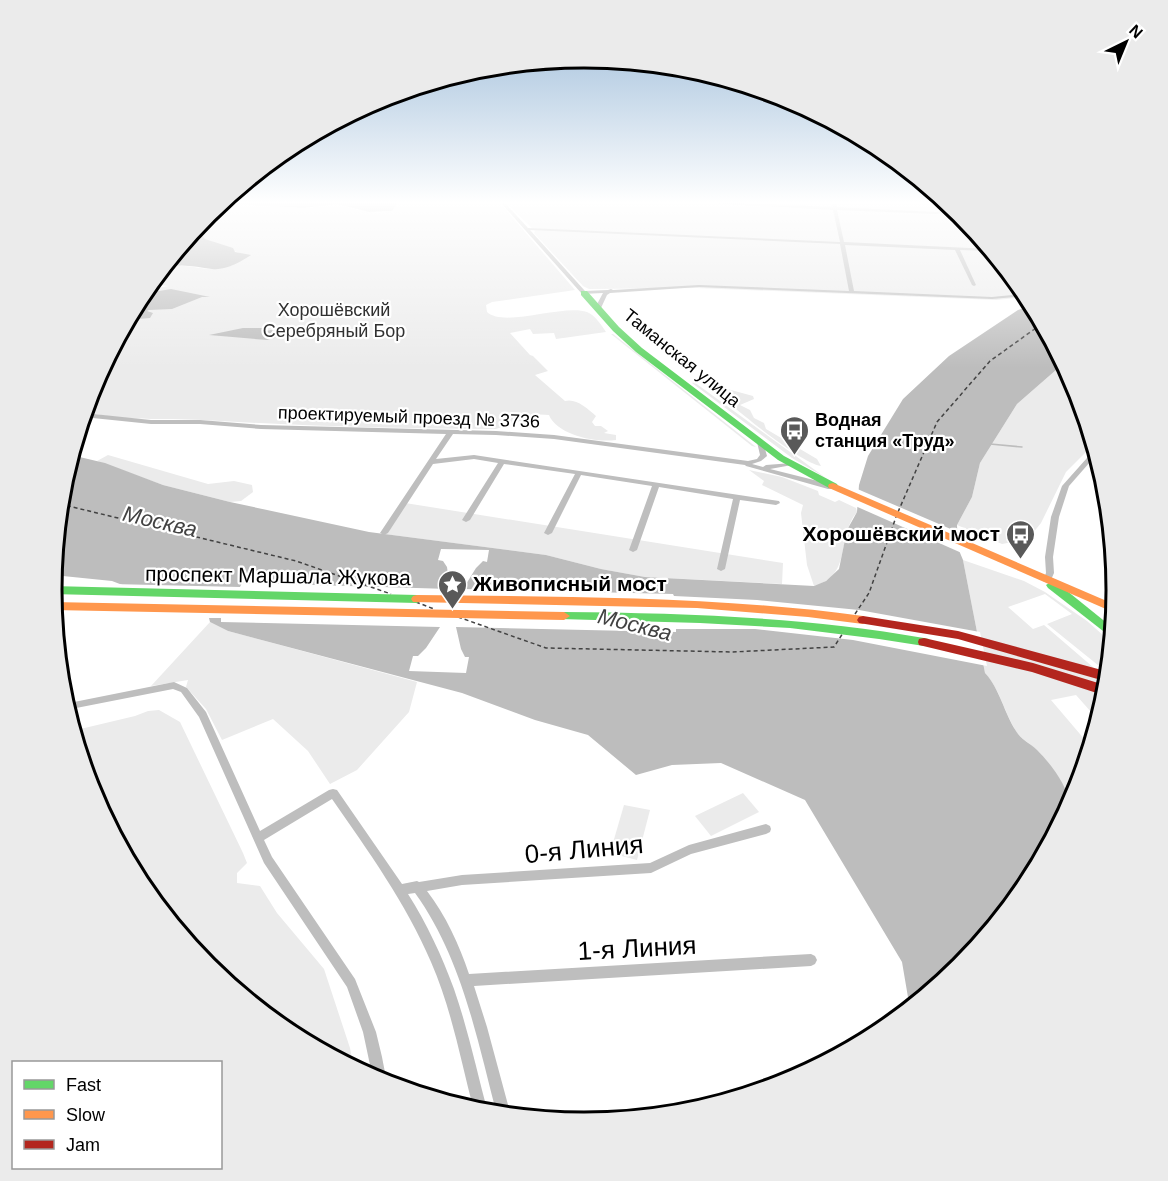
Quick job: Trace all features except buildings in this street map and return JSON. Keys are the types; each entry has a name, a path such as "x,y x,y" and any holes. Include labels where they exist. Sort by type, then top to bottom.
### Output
{"main road":[{"name":"Таманская улица","path":"593,301 639,350 787,462 834,488 1047,580"},
{"path":"1047,580 1106,605"},
{"path":"1047,580 1105,628"},
{"name":"проспект Маршала Жукова","path":"62,590 682,605 810,612 958,635 1099,675"},
{"name":"проспект Маршала Жукова","path":"62,606 376,611 783,623 842,629 954,648 1020,664 1097,688"}],"street":[{"name":"Таманская улица","path":"554,258 593,301"},
{"path":"847,258 852,291"},
{"path":"961,258 974,285"},
{"path":"593,301 611,290 699,286 993,298 1015,295"},
{"path":"593,301 611,290"},
{"path":"593,301 601,293 604,296"},
{"name":"проектируемый проезд № 3736","path":"92,416 160,423 496,433 554,437 748,464"},
{"path":"384,533 450,433"},
{"path":"748,464 764,456 760,442"},
{"path":"432,462 450,461 466,456 776,503"},
{"path":"1047,580 1050,573 1055,517 1066,486 1090,458"},
{"path":"466,520 502,461"},
{"path":"748,464 772,467 787,462"},
{"path":"748,464 834,488"},
{"path":"548,533 579,473"},
{"path":"633,550 656,485"},
{"path":"721,569 737,497"},
{"path":"75,706 166,686 179,686 203,715 268,860 351,983 359,1001 379,1071"},
{"path":"258,838 333,793 400,890 436,961 447,989 478,1102"},
{"name":"0-я Линия","path":"400,890 462,880 651,868 689,850 766,829"},
{"path":"417,886 428,899 466,980 501,1106"},
{"name":"1-я Линия","path":"466,980 811,960"}],"green space":[{"name":"Хорошёвский Серебряный Бор","path":"246,258 548,258 575,290 492,302 486,305 487,312 506,318 577,310 590,313 606,332 556,339 554,333 533,334 530,329 510,333 548,371 535,375 565,401 577,402 589,410 596,416 592,422 595,426 601,426 608,431 604,433 616,435 616,440 588,439 578,436 560,428 549,415 531,414 529,418 496,429 459,429 143,419 93,413 115,359 158,288 169,286 160,285 174,266 210,269 226,267"},
{"path":"557,258 987,258 1017,298 996,300 697,288 589,289 583,286"},
{"path":"611,334 613,334 756,447 752,446"},
{"path":"1057,369 1088,450 1066,472 1041,523 1028,539 1002,544 957,525 972,497 980,463 1017,404"},
{"path":"707,378 720,387 753,396 754,399 740,405 750,410 754,418 764,423 766,429 817,459 821,466 795,453 760,428 701,379"},
{"path":"694,382 826,478 792,458 692,383"},
{"path":"108,455 208,484 234,481 252,485 253,492 241,501 230,502 163,485 97,461"},
{"path":"749,470 782,477 818,491 819,495 835,502 839,500 856,508 857,512 847,533 839,564 826,581 814,586 807,565 801,513 803,505 762,485 764,481"},
{"path":"405,503 783,563 782,584 645,577 546,555 384,534"},
{"path":"963,560 1024,581 1045,592 1087,621 1104,636 1101,667 1047,624 1072,614 1045,594 1008,607 1033,629 1044,625 1100,673 1092,713 1076,695 1051,700 1085,740 1065,794 1034,747 1020,737 1016,731 994,686 985,673"},
{"path":"210,622 228,631 417,682 409,712 357,770 330,784 308,751 273,719 222,740 206,709 186,687 188,680 151,686"},
{"path":"159,710 180,722 247,863 237,873 237,883 260,886 277,913 324,969 352,1058 294,1025 239,983 191,935 169,909 132,852 101,790 80,729"},
{"path":"743,793 759,812 711,836 695,816"},
{"path":"624,805 650,810 637,860 610,853"}],"water":[{"path":"181,258 246,258 228,267 217,269 174,266"},
{"path":"171,289 210,297 202,297 172,309 149,310 147,311 153,313 150,318 138,319 156,292"},
{"name":"Москва","path":"1023,308 1057,369 1017,404 980,463 972,497 957,525 958,548 963,560 985,673 1018,734 1048,762 1066,792 1036,852 999,909 953,960 908,1000 902,962 805,800 721,763 672,765 636,775 588,735 535,720 462,693 228,631 210,622 209,618 112,581 62,576 66,522 79,457 105,463 163,485 369,532 546,555 645,577 814,586 826,581 839,569 847,530 857,512 859,485 868,456 903,399 949,356"},
{"path":"243,328 263,328 263,332 271,330 277,332 275,338 267,340 209,335"}],"pier":[{"name":"Хорошёвский мост","path":"855,488 960,533 964,554 853,505"},
{"name":"Живописный мост","path":"441,549 489,550 487,562 483,561 476,568 463,589 673,594 674,596 757,600 859,610 980,632 987,666 853,640 755,629 676,629 676,632 456,627 461,649 465,657 469,657 466,673 409,671 413,656 418,656 426,648 440,627 221,622 221,618 200,618 112,584 240,587 242,583 450,589 447,567 443,561 438,560"}],"waterway":[{"path":"990,444 1022,447"}],"ferry route":[{"path":"898,512 937,422 990,361 1036,328"},
{"path":"69,506 296,561 391,594"},
{"path":"855,614 869,593 896,517"},
{"path":"416,602 434,609"},
{"path":"458,617 546,648 732,652 834,647 843,633"}],"traffic: fast":[{"path":"584,293 616,329 639,350 781,458 833,486"},
{"path":"1052,585 1105,627"},
{"path":"62,590 417,599"},
{"path":"564,616 655,617 790,624 835,628 924,642"}],"traffic: slow":[{"path":"833,486 1106,605"},
{"path":"417,599 697,604 753,607 863,620"},
{"path":"62,606 564,616"}],"traffic: jam":[{"path":"863,620 958,635 1099,675"},
{"path":"924,642 1033,668 1097,688"}],"place":[{"name":"Водная станция «Труд»","path":"794,456"},
{"name":"Хорошёвский мост","path":"1021,560"},
{"name":"Живописный мост","path":"452,610"}]}
